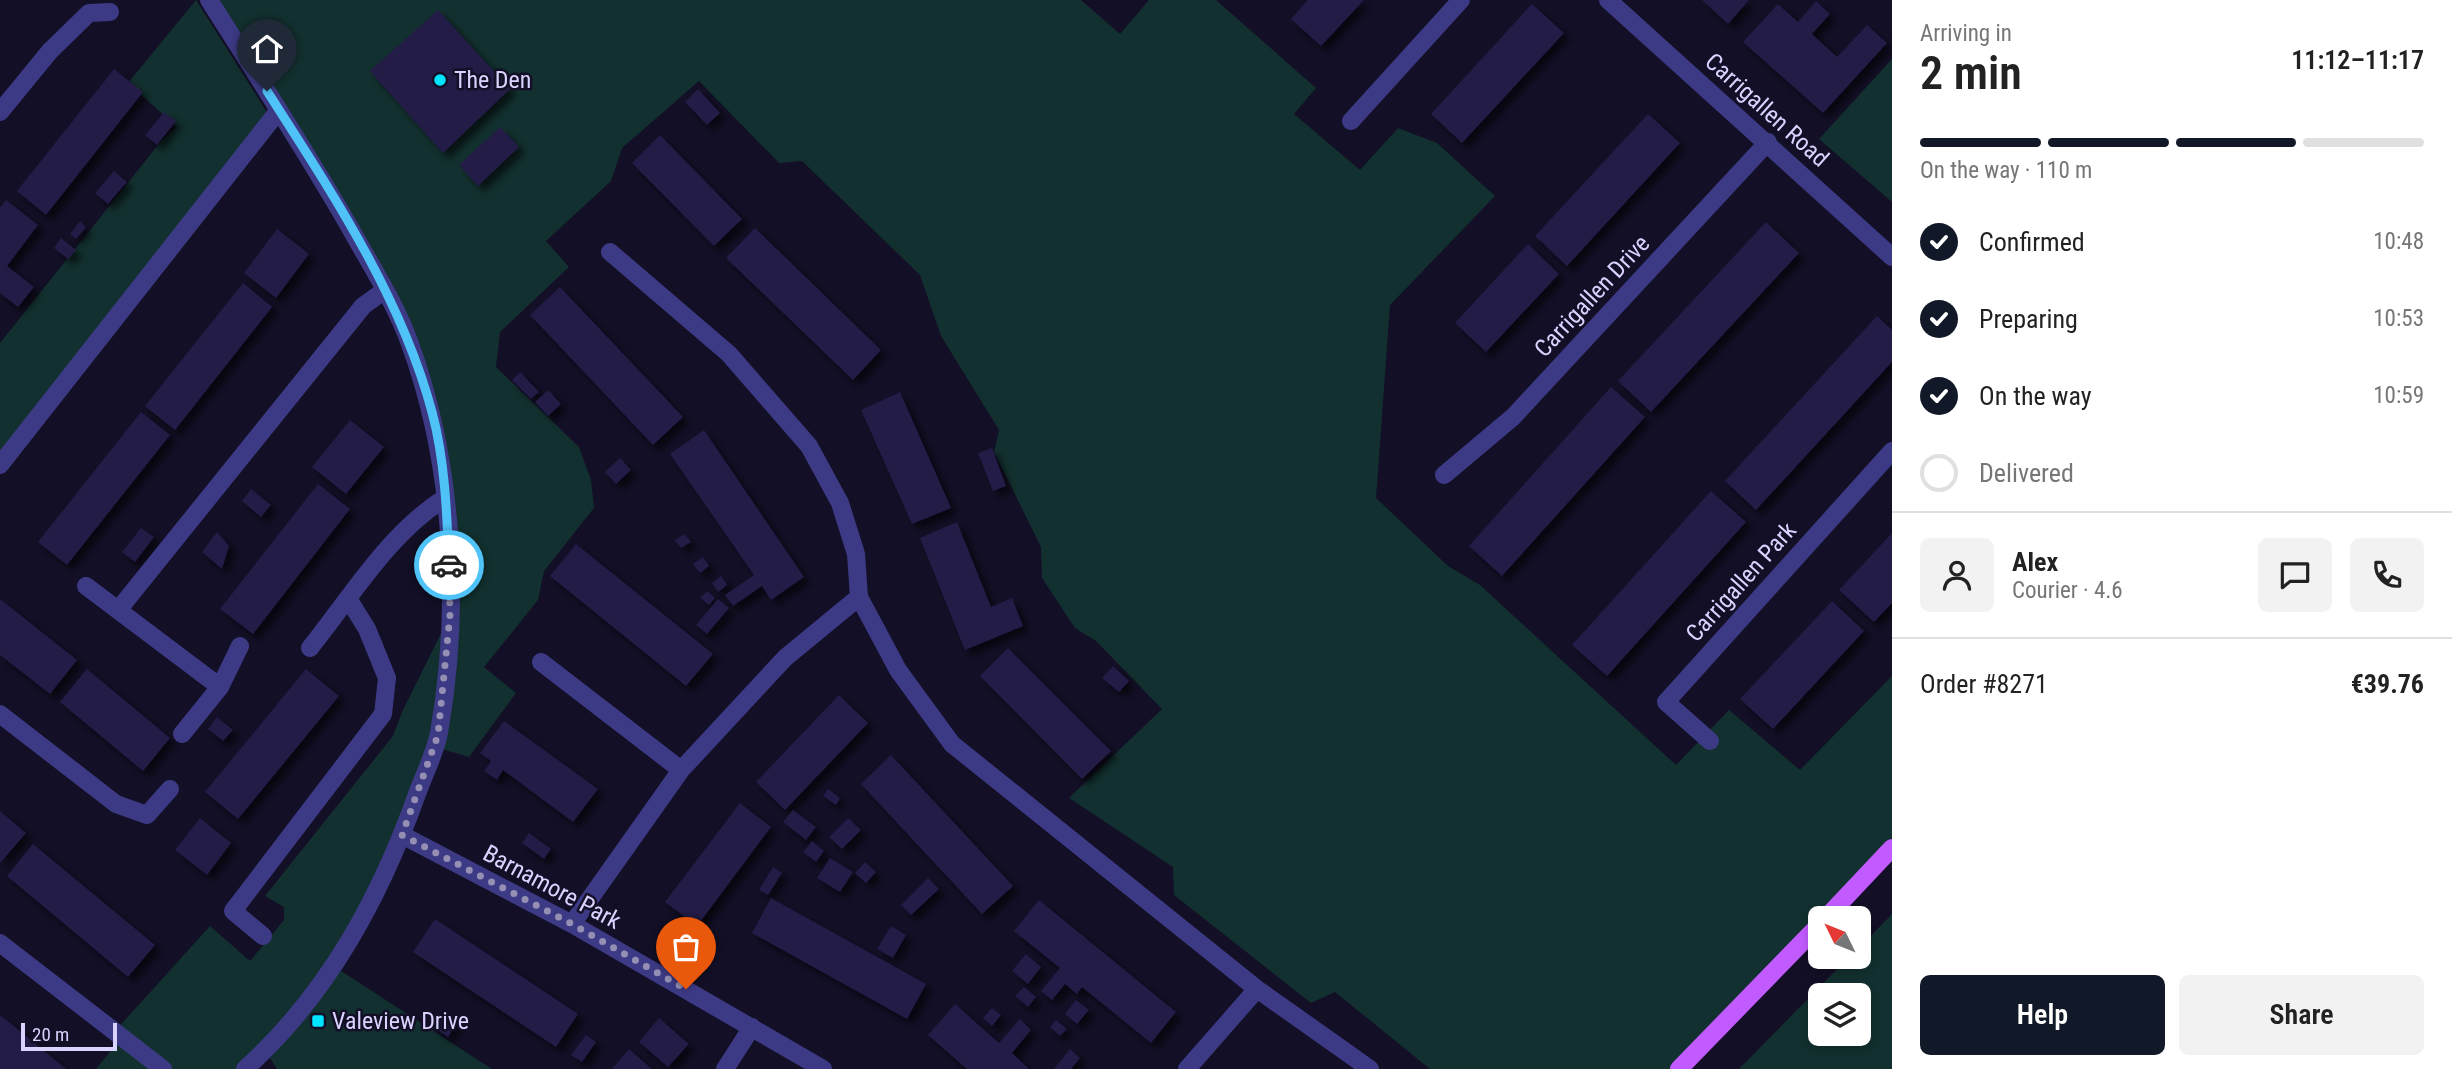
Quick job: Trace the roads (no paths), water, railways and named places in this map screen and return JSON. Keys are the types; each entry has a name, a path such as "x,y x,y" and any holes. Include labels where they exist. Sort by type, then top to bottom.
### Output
{"main road":[{"path":"1837,906 1892,848"},
{"path":"1679,1069 1808,936"}],"street":[{"path":"209,0 279,110 385,290 410,342 432,413 445,498 450,615 438,735 402,835 373,902 319,990 245,1069"},
{"path":"1351,121 1461,0"},
{"name":"Carrigallen Road","path":"1608,0 1892,257"},
{"path":"0,112 50,51 89,13 110,12"},
{"path":"0,465 279,110"},
{"name":"Carrigallen Drive","path":"1444,475 1513,416 1768,142"},
{"path":"610,252 729,354 809,446 840,503 856,554 859,597 898,670 953,744 1257,989 1370,1069"},
{"path":"119,609 363,306 385,290"},
{"name":"Carrigallen Park","path":"1710,741 1666,702 1892,451"},
{"path":"310,648 422,512 445,498"},
{"path":"86,586 220,687"},
{"path":"572,924 681,770 785,659 859,597"},
{"path":"263,936 233,911 383,714 387,678 367,629 349,600"},
{"path":"182,734 220,687 240,646"},
{"path":"541,662 681,770"},
{"path":"0,714 117,804 147,815 170,789"},
{"name":"Barnamore Park","path":"402,835 572,924 823,1069"},
{"path":"0,943 163,1069"},
{"path":"1187,1069 1257,989"},
{"path":"725,1069 752,1027"}],"place":[{"name":"The Den","path":"440,80"},
{"name":"Valeview Drive","path":"318,1021"}]}
